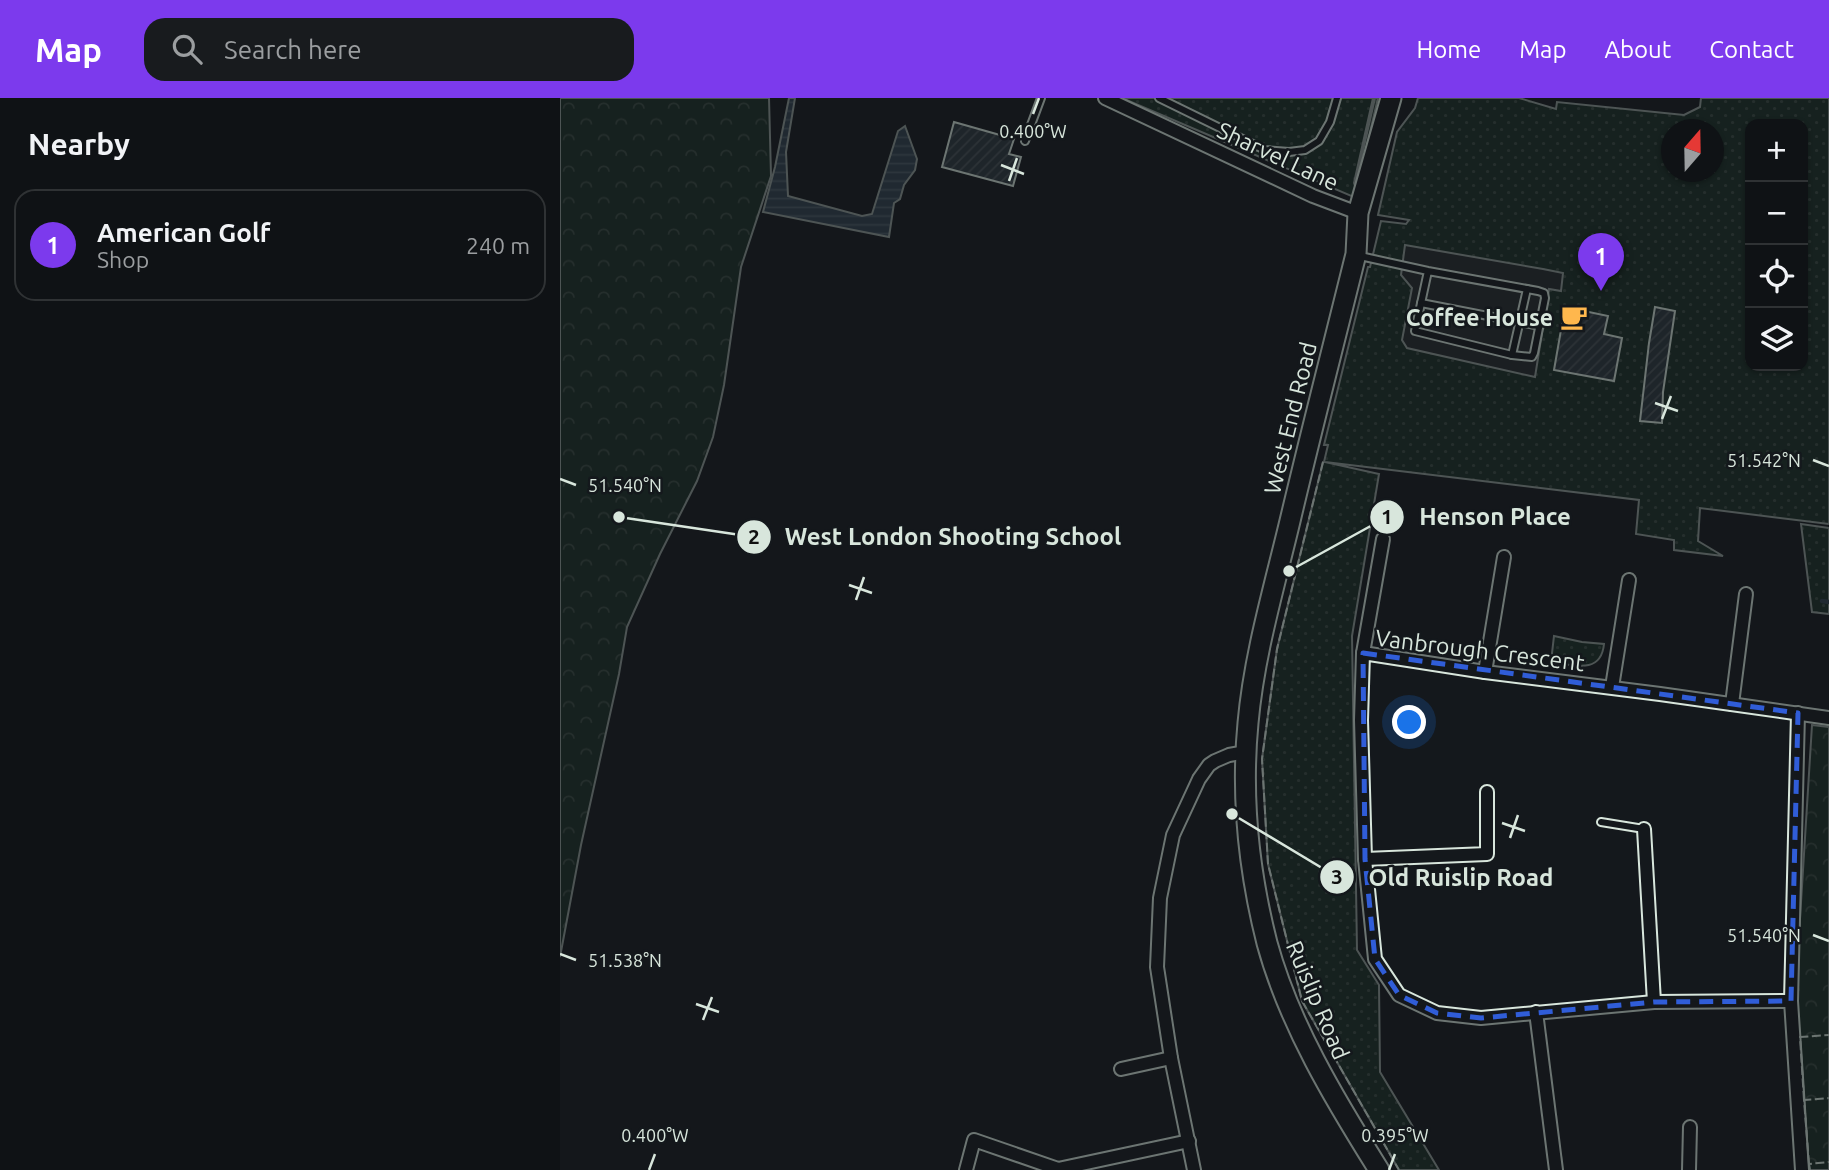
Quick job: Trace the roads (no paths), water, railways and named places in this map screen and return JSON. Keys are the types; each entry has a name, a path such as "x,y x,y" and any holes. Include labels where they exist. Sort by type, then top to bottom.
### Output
{"main road":[{"name":"West End Road","path":"1246,752 1259,649 1356,254 1358,214 1391,98"},
{"name":"Ruislip Road","path":"1246,752 1246,802 1251,865 1268,945 1291,1010 1322,1074 1379,1170"}],"street":[{"name":"Sharvel Lane","path":"1105,98 1332,205 1358,214"},
{"path":"1363,653 1383,539"},
{"path":"1485,672 1504,557"},
{"path":"1612,687 1629,580"},
{"path":"1732,704 1746,594"},
{"name":"Vanbrough Crescent","path":"1791,1001 1654,1002 1482,1018 1437,1013 1399,995 1375,959 1365,859 1361,720 1363,653 1829,718"},
{"path":"1798,713 1791,1001 1802,1170"},
{"path":"1194,1170 1171,1058 1157,967 1160,898 1173,835 1203,771 1229,755 1246,752"},
{"path":"1365,859 1487,853 1488,792"},
{"path":"1644,829 1654,1002"},
{"path":"1536,1012 1556,1170"},
{"path":"1121,1069 1171,1058"},
{"path":"1689,1170 1690,1126"},
{"path":"966,1170 974,1140 1058,1169 1189,1141"}],"lane":[{"path":"1025,141 1041,98"},
{"path":"1159,98 1265,149 1289,152 1305,150 1320,141 1330,122 1337,98"},
{"path":"1356,254 1544,293 1540,326 1532,357 1512,355 1415,331 1428,271"},
{"path":"1512,355 1527,289"},
{"path":"1421,303 1540,326"},
{"path":"1601,822 1644,829"}],"water":[{"path":"789,98 795,98 786,152 788,196 862,216 872,214 898,131 905,126 917,159 915,170 904,185 900,199 894,203 889,237 763,212"}],"waterway":[{"path":"1822,601 1829,602"}],"place":[{"name":"American Golf","path":"1601,291"},
{"name":"Coffee House","path":"1574,317"},
{"name":"West London Shooting School","path":"619,517"},
{"name":"Henson Place","path":"1289,571"},
{"name":"Old Ruislip Road","path":"1232,814"}]}
